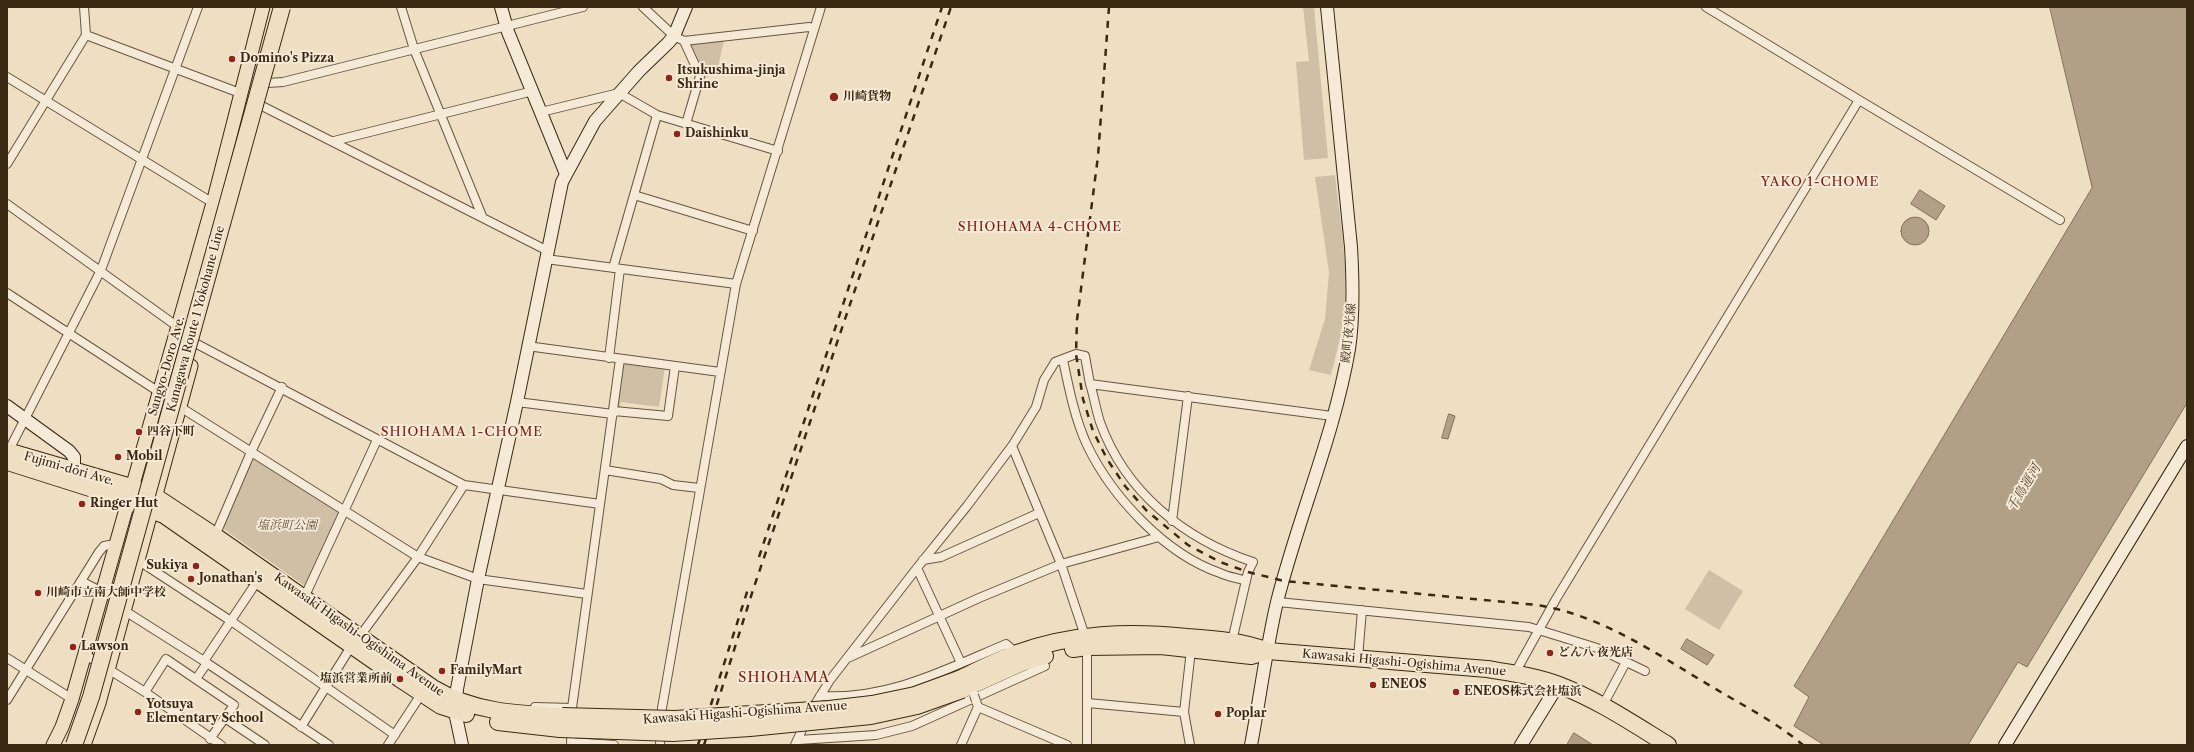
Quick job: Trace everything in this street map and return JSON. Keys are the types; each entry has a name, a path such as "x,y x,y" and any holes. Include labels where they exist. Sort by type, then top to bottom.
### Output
{"highway":[{"name":"Kanagawa Route 1 Yokohane Line","path":"64,745 81,696 272,7"},
{"name":"Kanagawa Route 1 Yokohane Line","path":"74,745 95,683 282,7"},
{"name":"Fujimi-dōri Ave.","path":"7,455 129,494"},
{"name":"Fujimi-dōri Ave.","path":"7,455 74,470 129,494"},
{"name":"Kawasaki Higashi-Ogishima Avenue","path":"129,494 154,504 215,536 304,598 422,693 441,706 455,706 514,725 564,718 673,733 750,728 871,716 916,706 969,689 1024,662 1065,651 1086,641 1155,646 1250,656 1268,651"},
{"name":"Kawasaki Higashi-Ogishima Avenue","path":"154,504 164,515 258,580 433,688 455,706"},
{"name":"Kawasaki Higashi-Ogishima Avenue","path":"969,689 1016,653 1040,646 1086,641 1124,633 1232,641 1252,645 1268,651 1488,669 1515,673 1558,685 1603,705 1668,745"}],"main road":[{"name":"Sangyo-Doro Ave.","path":"53,745 62,727 72,699 129,494 178,327 213,202 263,7"},
{"name":"Sangyo-Doro Ave.","path":"84,745 99,703 139,561 288,7"}],"street":[{"path":"7,164 86,35 84,7"},
{"path":"7,455 101,270 198,7"},
{"path":"401,7 414,49 482,216"},
{"path":"501,7 507,27 566,174"},
{"path":"268,83 283,82 583,7"},
{"path":"643,7 679,38 700,76 686,124"},
{"path":"462,745 455,706 494,489 517,402 527,346 562,182 595,122 619,93 679,38 686,7"},
{"path":"660,745 662,708 736,284 821,7"},
{"name":"殿町夜光線","path":"1251,745 1278,602 1332,416 1349,349 1353,287 1327,7"},
{"path":"1706,7 2060,220"},
{"path":"679,38 809,27 814,29"},
{"path":"86,35 240,93 262,106 482,216 547,255 617,268 736,284"},
{"path":"7,77 213,202"},
{"path":"334,141 533,91"},
{"path":"541,112 619,93 657,115 778,151"},
{"path":"1515,673 1538,630 1859,100"},
{"path":"609,358 617,268 634,195 657,115"},
{"path":"634,195 752,231"},
{"path":"7,204 101,270 178,327"},
{"path":"7,293 159,392"},
{"path":"197,344 282,387 377,440 464,485 600,504"},
{"path":"527,346 720,372"},
{"path":"1045,666 912,726 876,735 797,743 808,716 820,696 847,658 967,506 1012,446 1036,407 1044,380 1055,362 1076,354 1085,356 1090,384 1100,421 1117,458 1141,491 1172,521 1206,544 1253,562 1246,581 1232,641"},
{"path":"614,745 571,744 564,718 587,594 614,412 620,359"},
{"path":"1063,360 1080,426 1096,462 1114,489 1159,537 1201,564 1220,573 1246,581"},
{"path":"517,402 668,416 675,366"},
{"path":"1090,384 1332,416"},
{"path":"215,536 251,452 282,387"},
{"path":"1172,521 1188,396"},
{"path":"7,406 69,451 74,457 74,470"},
{"path":"180,407 418,557 478,579 587,594"},
{"path":"304,598 377,440"},
{"path":"1012,446 1061,564 1086,641 1088,703 1087,745"},
{"path":"2005,745 2187,446"},
{"path":"605,470 661,479 673,485 700,488"},
{"path":"301,727 356,640 418,557 464,485"},
{"path":"923,560 941,557 1039,513"},
{"path":"847,658 1061,564 1159,537"},
{"path":"7,700 104,546 115,544"},
{"path":"139,561 231,621 395,735"},
{"path":"917,568 969,689 961,745"},
{"path":"196,679 205,662 258,580"},
{"path":"81,581 102,592"},
{"path":"1278,602 1529,627 1597,648 1645,671"},
{"path":"1358,658 1362,610"},
{"path":"124,611 205,662 327,745"},
{"path":"1190,745 1184,712 1191,650"},
{"path":"84,654 145,692 210,739 221,745"},
{"path":"7,658 72,699"},
{"path":"145,692 166,659 234,705 210,739"},
{"path":"1603,705 1626,662"},
{"path":"820,696 853,695 899,687 935,676 969,689 1067,745"},
{"path":"1521,745 1558,685"},
{"path":"388,745 422,693"},
{"path":"455,706 467,695 494,703 516,706 564,718"},
{"path":"1088,703 1184,712"},
{"path":"225,718 265,745"}],"green space":[{"path":"1303,7 1314,7 1328,158 1304,160 1296,62 1309,61"},
{"path":"724,40 717,72 705,78 689,46 689,43"},
{"path":"1335,175 1345,261 1345,295 1342,328 1331,375 1309,370 1325,319 1329,272 1315,177"},
{"path":"627,362 665,367 659,407 621,402 620,408 618,408 622,365"},
{"name":"塩浜町公園","path":"257,459 338,511 338,516 305,586 222,528 252,460"},
{"path":"1709,570 1743,591 1719,630 1685,609"}],"water":[{"name":"千鳥運河","path":"2050,7 2187,7 2187,403 2027,667 2018,662 1968,745 1824,745 1794,726 1809,697 1794,686 2092,188"},
{"path":"1920,190 1945,206 1936,220 1911,204"},
{"path":"1915,217 1925,221 1929,231 1925,241 1915,245 1905,241 1901,231 1905,221"},
{"path":"1449,414 1455,416 1448,439 1442,438"},
{"path":"1687,639 1714,655 1707,665 1681,649"},
{"path":"1574,733 1593,745 1567,745"}],"railway":[{"path":"759,557 942,7"},
{"path":"704,745 753,590 951,7"},
{"path":"1109,7 1098,156 1077,320 1076,354 1083,399 1093,431 1107,459 1125,486 1146,510 1188,545 1220,562 1248,572 1284,581 1537,605 1561,610 1584,618 1607,627 1651,650 1771,722 1803,745"},
{"path":"698,745 748,589"}],"place":[{"name":"Domino's Pizza","path":"232,59"},
{"name":"Itsukushima-jinja Shrine","path":"669,78"},
{"name":"川崎貨物","path":"834,97"},
{"name":"Daishinku","path":"677,134"},
{"name":"四谷下町","path":"139,432"},
{"name":"Mobil","path":"118,457"},
{"name":"Ringer Hut","path":"82,504"},
{"name":"Sukiya","path":"196,566"},
{"name":"Jonathan's","path":"191,579"},
{"name":"川崎市立南大師中学校","path":"38,593"},
{"name":"Lawson","path":"73,647"},
{"name":"どん八 夜光店","path":"1550,653"},
{"name":"FamilyMart","path":"442,671"},
{"name":"塩浜営業所前","path":"400,679"},
{"name":"ENEOS","path":"1373,685"},
{"name":"ENEOS株式会社塩浜","path":"1456,692"},
{"name":"Yotsuya Elementary School","path":"138,712"},
{"name":"Poplar","path":"1218,714"}],"district":[{"name":"YAKO 1-CHOME","path":"1820,182"},
{"name":"SHIOHAMA 4-CHOME","path":"1040,227"},
{"name":"SHIOHAMA 1-CHOME","path":"462,432"},
{"name":"SHIOHAMA","path":"784,678"}]}
